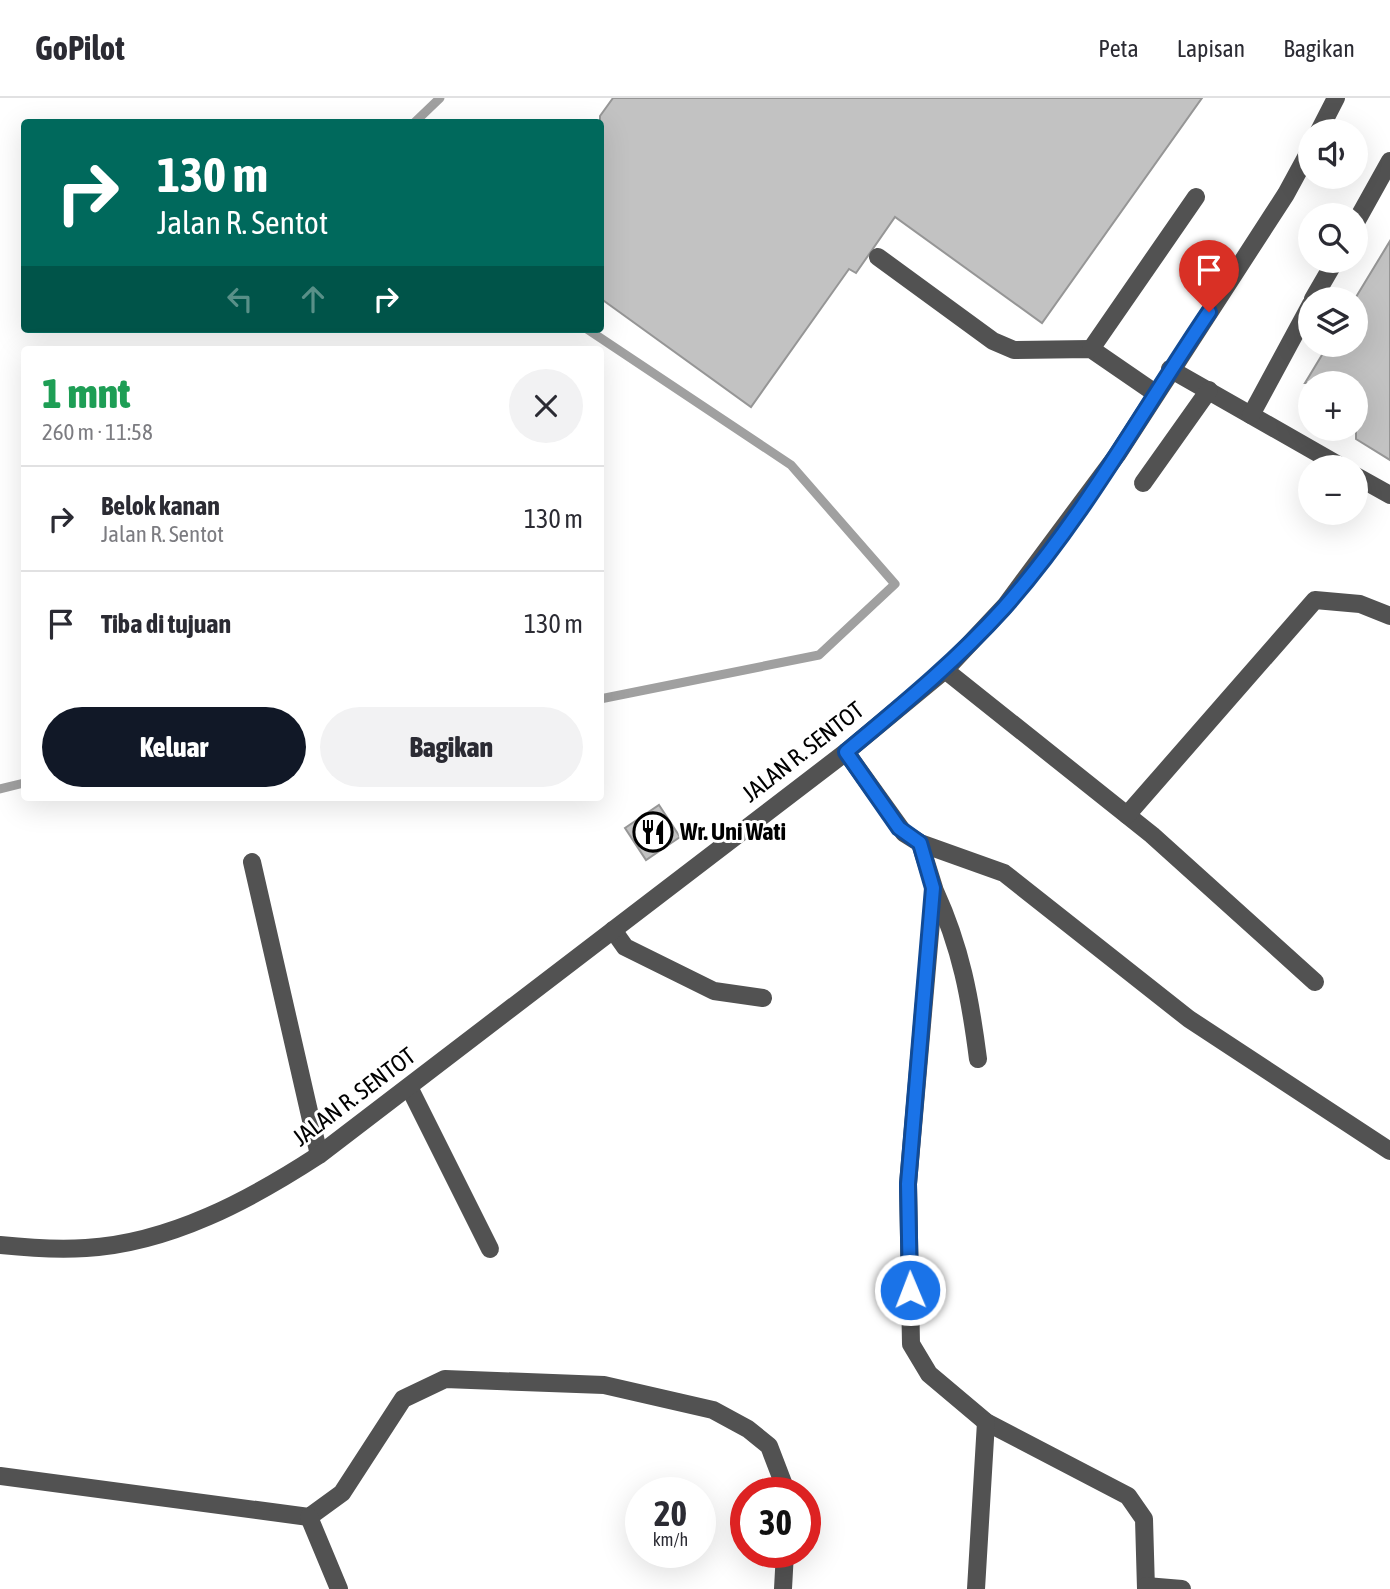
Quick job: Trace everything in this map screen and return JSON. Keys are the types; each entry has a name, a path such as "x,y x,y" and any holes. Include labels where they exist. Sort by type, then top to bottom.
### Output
{"street":[{"path":"1326,119 1336,98"},
{"path":"1367,203 1390,161"},
{"name":"JALAN R. SENTOT","path":"0,1245 88,1248 133,1241 174,1229 231,1206 277,1182 319,1156 846,752 945,670 1005,607 1116,455 1298,172"},
{"path":"1091,349 1196,197"},
{"path":"878,257 993,341 1014,350 1091,349 1155,393"},
{"path":"1251,415 1298,328"},
{"path":"1170,369 1321,455"},
{"path":"1143,483 1209,390"},
{"path":"1368,483 1390,495"},
{"path":"1127,815 1315,600 1360,604 1390,617"},
{"path":"945,670 1127,815 1315,982"},
{"path":"846,752 899,828 920,843 1004,873 1189,1019 1390,1151"},
{"path":"920,843 933,888 954,934 967,981 978,1059"},
{"path":"252,862 319,1156"},
{"path":"933,888 908,1184 911,1344 929,1374 986,1422 1128,1496 1144,1519 1146,1587 1182,1589"},
{"path":"613,930 625,947 713,990 763,998"},
{"path":"409,1087 490,1249"},
{"path":"0,1476 309,1517 342,1493 403,1399 444,1379 604,1385 713,1410 748,1429 769,1446 781,1477"},
{"path":"976,1589 986,1422"},
{"path":"309,1517 339,1589"},
{"path":"783,1589 784,1568"}],"building":[{"path":"613,98 1202,98 1042,323 895,217 856,273 849,269 751,407 604,301 604,119 600,119"},
{"path":"1390,241 1390,460 1359,441 1368,441 1368,371 1312,371 1321,357 1368,357 1368,287 1362,287"},
{"name":"Wr. Uni Wati","path":"659,805 680,837 646,860 625,828"}],"waterway":[{"path":"418,119 440,98"},
{"path":"593,333 791,465 895,584 819,655 604,698"},
{"path":"0,789 21,784"}],"place":[{"name":"Wr. Uni Wati","path":"653,832"}],"route":[{"path":"910,1290 908,1184 933,888 920,843 899,828 846,752 945,670 1005,607 1116,455 1209,312"}]}
